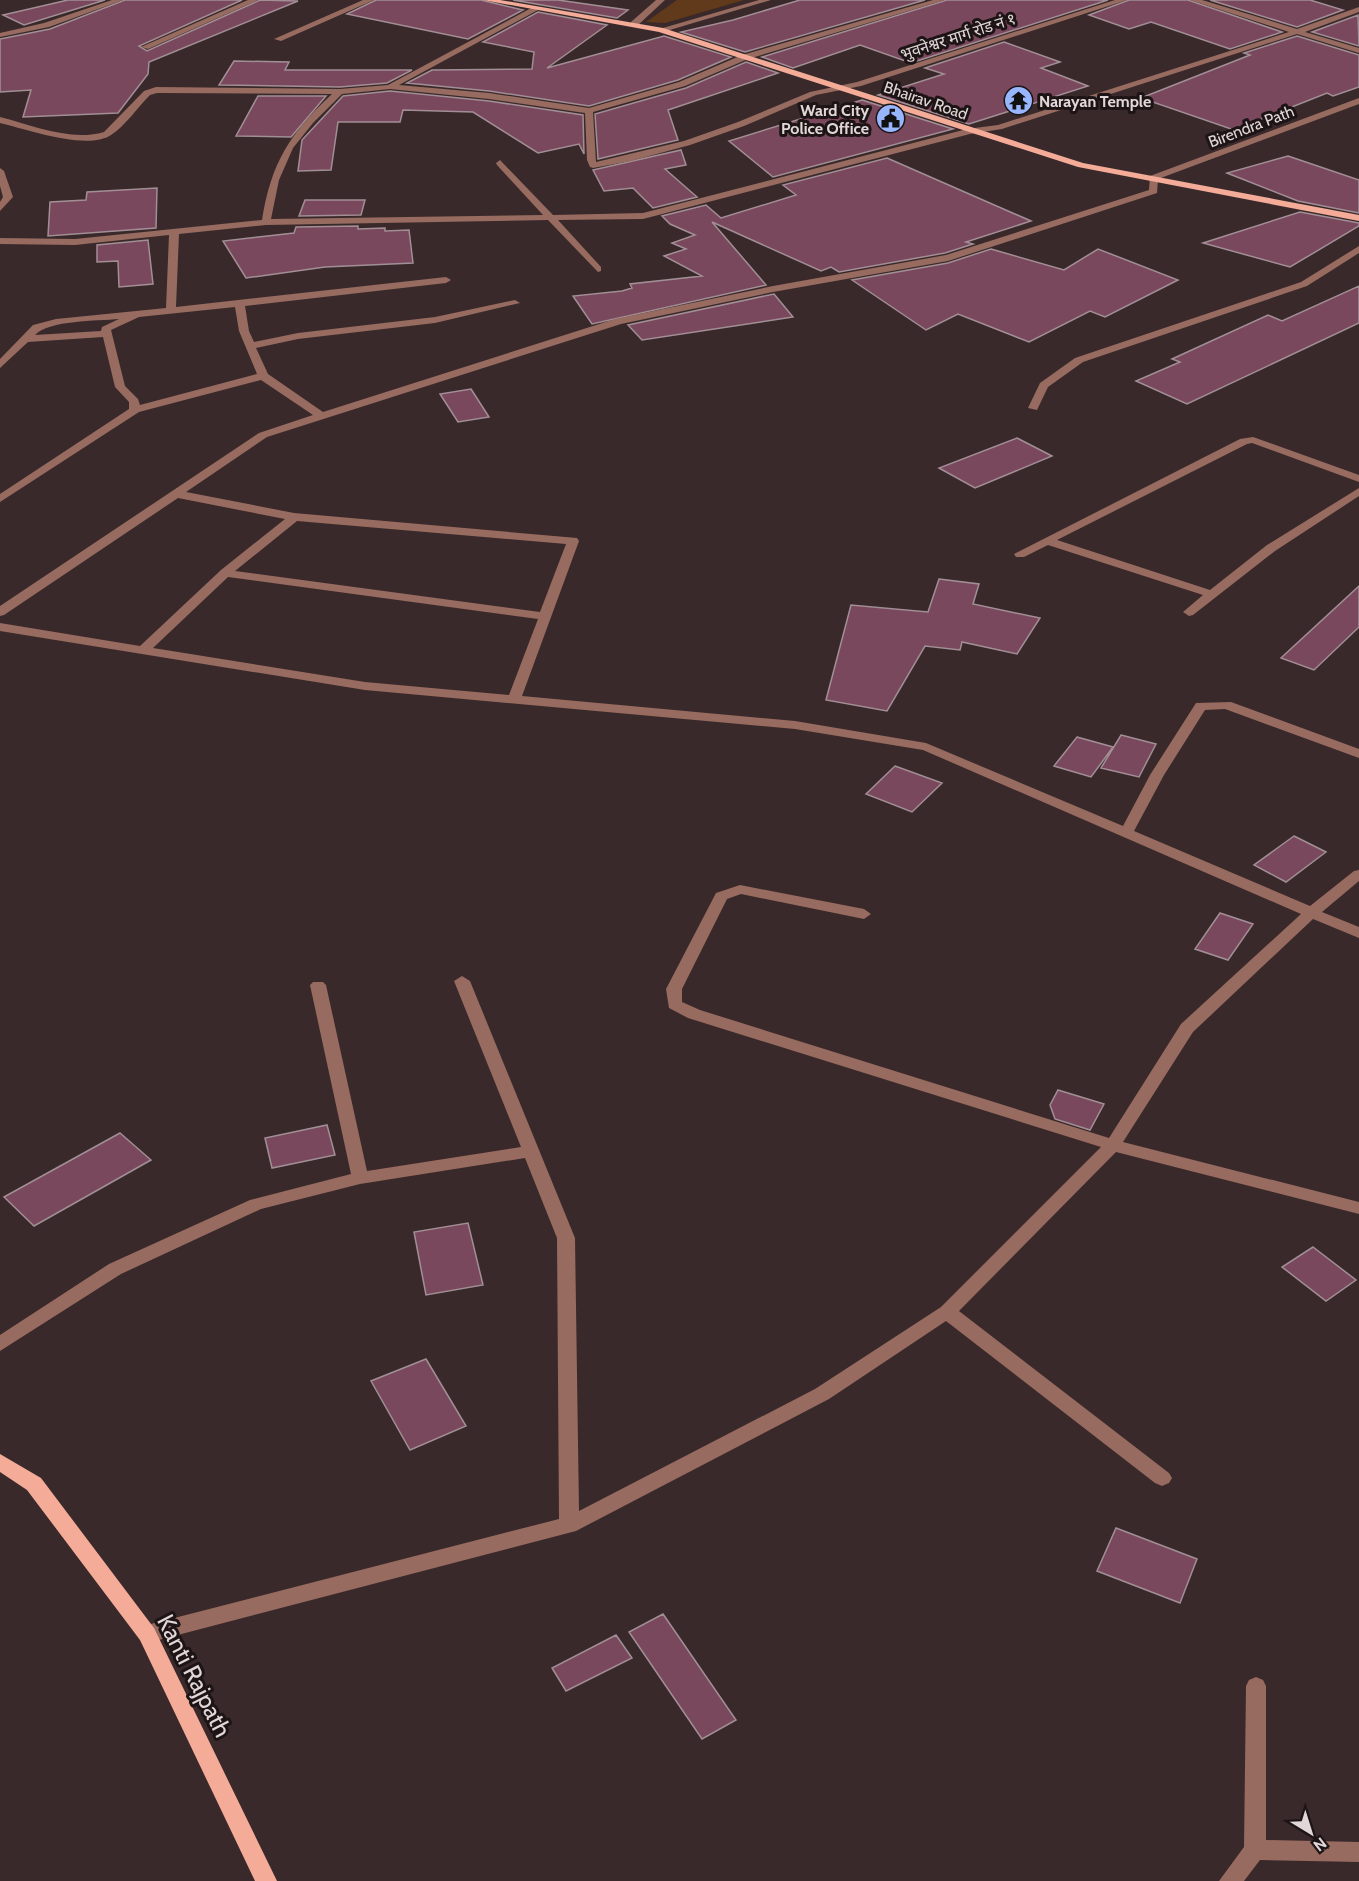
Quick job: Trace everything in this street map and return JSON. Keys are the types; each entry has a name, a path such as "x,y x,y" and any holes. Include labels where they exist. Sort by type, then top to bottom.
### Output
{"main road":[{"name":"Bhairav Road","path":"487,0 660,30 1081,165 1359,218"},
{"name":"Kanti Rajpath","path":"0,1462 34,1484 147,1634 266,1881"}],"street":[{"path":"0,35 46,25 119,0"},
{"path":"145,47 254,0"},
{"path":"278,39 369,0"},
{"path":"634,24 661,0"},
{"path":"660,30 766,0"},
{"path":"0,120 83,138 99,138 107,134 147,93 156,90 340,92 390,87 489,96 589,111 662,91 745,57 942,0"},
{"name":"भुवनेश्वर मार्ग रोड नं १","path":"589,111 594,165 668,148 739,124 835,85 858,84 1123,0"},
{"path":"1194,0 1359,51"},
{"path":"390,87 535,8"},
{"path":"0,241 75,242 267,222 643,216 970,131 999,127 1298,32 1359,9"},
{"path":"267,222 270,188 284,152 309,121 340,92"},
{"name":"Birendra Path","path":"1153,178 1359,101"},
{"path":"501,163 548,218 598,269"},
{"path":"0,171 8,196 0,208"},
{"path":"0,612 263,435 619,321 773,289 948,258 1154,191 1153,178"},
{"path":"171,310 174,233"},
{"path":"1033,408 1036,393 1056,373 1079,360 1304,284 1359,249"},
{"path":"0,364 37,327 56,322 240,304 446,280"},
{"path":"250,346 298,336 435,320 515,303"},
{"path":"240,304 244,331 263,376 321,416"},
{"path":"135,410 134,401 120,387 106,329 137,314"},
{"path":"25,339 108,334"},
{"path":"0,499 135,410 263,376"},
{"path":"1020,554 1244,441 1252,440 1359,479"},
{"path":"1188,612 1271,548 1359,491"},
{"path":"177,494 294,518 573,541 514,699"},
{"path":"143,650 225,573 294,518"},
{"path":"1048,541 1211,594"},
{"path":"225,573 545,616"},
{"path":"0,627 365,686 795,725 926,747 1359,933"},
{"path":"1126,833 1157,775 1201,705 1226,705 1359,754"},
{"path":"147,1634 569,1525 822,1394 947,1312 1113,1145 1187,1028 1311,913 1359,874"},
{"path":"864,914 740,890 730,891 721,896 674,989 674,1004 694,1014 1113,1145 1359,1208"},
{"path":"462,981 566,1238 569,1525"},
{"path":"318,985 360,1178"},
{"path":"0,1344 116,1269 256,1204 360,1178 531,1151"},
{"path":"947,1312 1162,1479"},
{"path":"1230,1881 1255,1850 1256,1686"},
{"path":"1255,1850 1359,1852"}],"shaded area":[{"path":"677,0 744,0 665,23 646,22"}],"building":[{"path":"68,0 105,0 24,25 3,15"},
{"path":"125,0 242,0 139,46 147,51 260,0 298,1 149,62 148,74 118,113 23,117 31,90 0,92 0,39 50,29"},
{"path":"376,0 481,0 523,10 468,39 347,14"},
{"path":"513,0 558,0 628,10 617,18"},
{"path":"800,0 925,0 745,52 681,32 733,20"},
{"path":"947,0 1108,0 911,63 860,45 793,68 762,57"},
{"path":"1129,0 1188,0 1282,32 1230,49 1151,22 1129,29 1089,15"},
{"path":"1210,0 1310,0 1343,10 1297,27"},
{"path":"538,12 607,25 547,68 664,36 731,57 678,80 589,106 489,91 407,83 432,70 532,69 534,52 483,42"},
{"path":"1358,15 1359,46 1312,32"},
{"path":"1297,36 1359,55 1359,87 1333,96 1327,93 1234,130 1141,98 1250,55 1244,53"},
{"path":"1004,42 1060,62 1041,68 1088,86 969,124 878,95 944,74 925,68"},
{"path":"234,61 289,62 285,70 412,70 387,83 340,87 219,85"},
{"path":"746,62 778,73 668,110 678,140 598,159 595,114 686,88"},
{"path":"390,91 489,101 583,115 584,154 579,144 538,153 473,112 403,110 400,122 338,122 331,170 298,171 302,140 343,96"},
{"path":"258,96 326,96 291,137 236,136"},
{"path":"862,100 953,129 773,177 729,141"},
{"path":"681,150 686,165 665,169 697,197 653,208 633,188 604,191 593,170"},
{"path":"1288,156 1359,180 1359,213 1298,201 1227,173"},
{"path":"887,158 1031,221 966,242 973,244 945,253 839,272 831,267 821,271 712,222 766,285 592,324 573,296 622,291 632,288 630,284 702,276 664,256 686,249 672,243 695,235 670,224 662,216 706,205 721,218 796,195 783,185"},
{"path":"157,188 156,228 48,236 50,202 86,200 87,192"},
{"path":"305,200 365,200 361,215 299,216"},
{"path":"1300,212 1359,223 1359,226 1290,267 1203,243"},
{"path":"358,226 358,229 409,230 413,263 325,267 246,278 223,241 294,233 296,227"},
{"path":"148,240 153,284 119,287 118,261 97,262 97,245"},
{"path":"991,249 1064,270 1098,249 1178,280 1105,317 1090,311 1029,342 958,314 926,330 852,280 948,263"},
{"path":"1359,286 1359,323 1187,404 1136,381 1180,362 1172,359 1268,315 1282,321"},
{"path":"774,294 793,317 642,340 628,325"},
{"path":"471,389 489,417 458,422 440,394"},
{"path":"1017,438 1052,456 975,488 939,468"},
{"path":"939,579 979,584 973,604 1040,618 1017,654 962,642 960,650 925,646 887,711 826,700 851,605 928,612"},
{"path":"1359,586 1359,627 1314,670 1281,658"},
{"path":"1121,735 1156,744 1139,777 1101,768"},
{"path":"1077,737 1113,747 1091,777 1054,766"},
{"path":"895,766 942,783 912,812 866,794"},
{"path":"1294,836 1326,852 1286,882 1254,865"},
{"path":"1220,913 1253,924 1228,960 1195,949"},
{"path":"1058,1090 1104,1104 1090,1130 1055,1119 1050,1105"},
{"path":"327,1125 335,1155 272,1168 265,1138"},
{"path":"120,1133 151,1160 34,1226 4,1197"},
{"path":"468,1223 483,1285 426,1295 414,1232"},
{"path":"1313,1247 1356,1280 1326,1301 1282,1267"},
{"path":"426,1359 466,1426 410,1450 371,1381"},
{"path":"1116,1528 1197,1559 1180,1603 1097,1571"},
{"path":"663,1614 736,1720 702,1739 629,1632"},
{"path":"616,1635 632,1658 566,1691 552,1668"}],"place":[{"name":"Narayan Temple","path":"1018,101"},
{"name":"Ward City Police Office","path":"890,119"}]}
